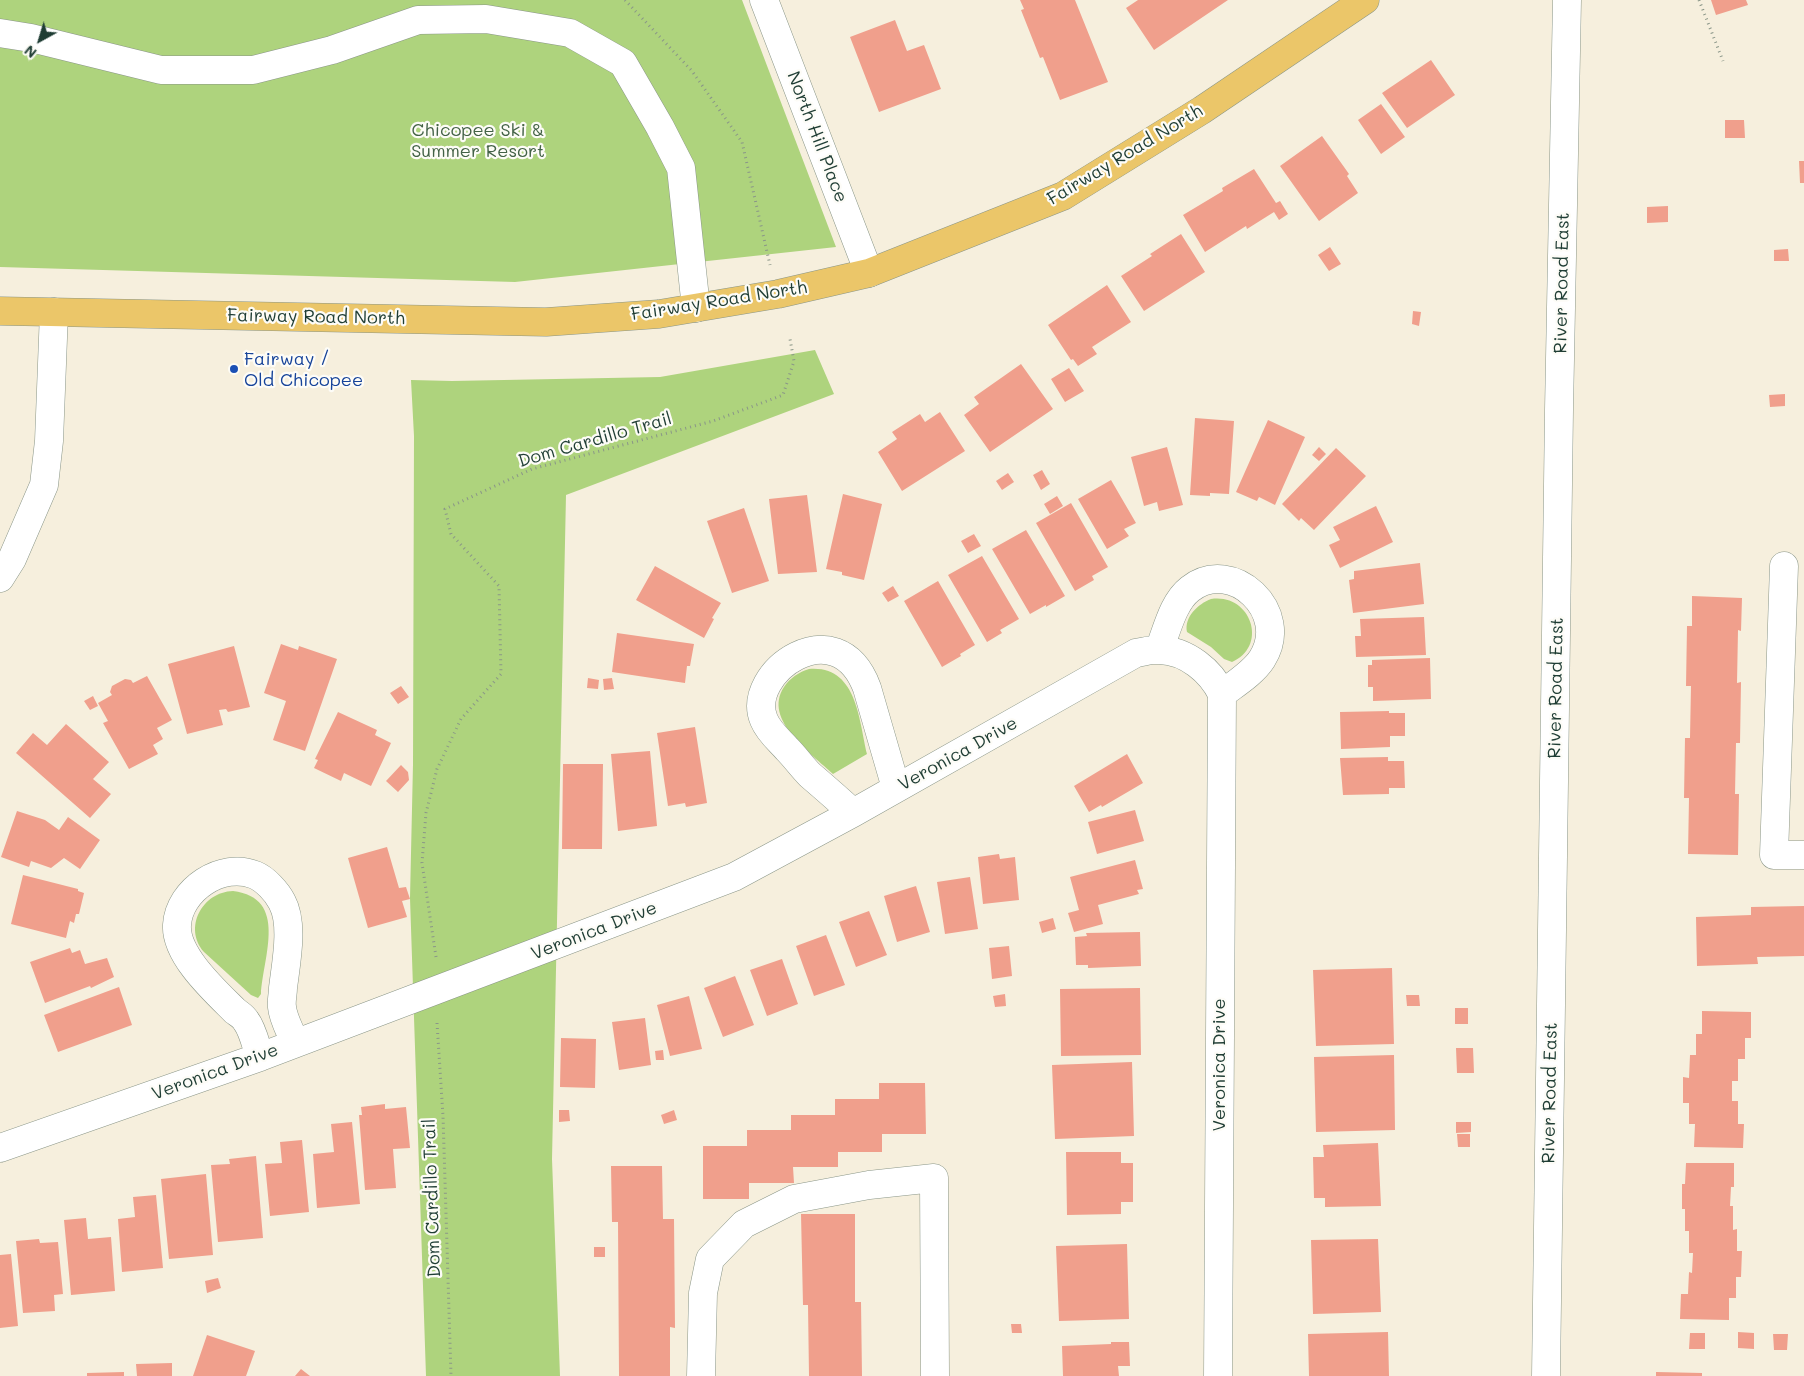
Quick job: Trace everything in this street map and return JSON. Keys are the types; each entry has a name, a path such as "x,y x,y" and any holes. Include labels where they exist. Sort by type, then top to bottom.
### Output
{"main road":[{"name":"Fairway Road North","path":"0,312 546,322 659,314 778,294 869,273 1063,196 1202,110 1365,0"}],"street":[{"name":"North Hill Place","path":"764,0 869,273"},
{"name":"River Road East","path":"1546,1376 1559,400 1567,0"},
{"path":"0,33 31,38 161,70 253,70 332,50 418,20 486,19 570,33 623,63 681,168 696,308"},
{"path":"0,578 12,559 44,484 49,441 54,312"},
{"path":"1784,566 1774,855 1804,855"},
{"path":"1159,650 1180,601 1191,588 1215,579 1226,579 1245,588 1261,602 1267,612 1270,622 1269,643 1258,665 1222,694"},
{"path":"853,813 810,774 774,735 762,717 762,697 767,684 776,672 791,659 813,650 826,650 844,656 854,665 862,676 867,688 896,788"},
{"name":"Veronica Drive","path":"0,1148 260,1057 734,877 853,813 1136,653 1159,650 1184,656 1196,663 1217,684 1222,694 1218,1376"},
{"path":"260,1057 247,1022 198,972 186,957 179,942 177,925 180,910 188,895 200,884 214,876 229,873 256,875 277,894 283,903 288,937 282,1007 295,1043"},
{"path":"701,1376 703,1294 710,1258 744,1224 794,1199 869,1185 934,1178 935,1376"}],"path":[{"path":"625,0 692,71 742,142 771,268"},
{"path":"1699,0 1722,61"},
{"name":"Dom Cardillo Trail","path":"437,965 422,863 426,814 437,769 462,719 501,674 499,586 451,534 445,509 532,468 713,421 783,394 794,362 790,339"},
{"name":"Dom Cardillo Trail","path":"436,1019 444,1116 451,1376"}],"green space":[{"name":"Chicopee Ski & Summer Resort","path":"0,0 742,0 836,247 515,282 0,267"},
{"path":"815,350 834,394 566,495 552,1159 560,1376 426,1376 410,898 413,764 414,436 411,380 660,377"},
{"path":"1211,599 1225,599 1236,604 1245,612 1250,622 1252,633 1250,645 1243,654 1232,662 1224,659 1211,647 1187,632 1190,616 1201,604"},
{"path":"809,669 825,670 837,676 846,685 858,711 867,754 833,774 792,735 784,724 779,712 779,699 784,687 795,676"},
{"path":"233,891 250,896 261,905 267,917 269,931 268,947 261,994 258,998 251,995 204,952 198,943 195,932 199,913 205,904 222,893"}],"building":[{"path":"1020,0 1075,0 1108,82 1060,100 1043,57 1040,58 1021,10 1024,9"},
{"path":"1138,0 1228,0 1154,50 1126,8"},
{"path":"1711,0 1746,0 1748,5 1716,15"},
{"path":"895,20 907,51 924,45 941,89 879,112 850,37"},
{"path":"1431,60 1455,95 1407,128 1382,93"},
{"path":"1381,104 1405,137 1381,154 1358,120"},
{"path":"1725,120 1744,120 1745,138 1725,138"},
{"path":"1322,136 1349,174 1347,176 1358,193 1319,221 1280,166"},
{"path":"1799,161 1804,161 1804,183 1800,183"},
{"path":"1254,169 1276,203 1280,201 1288,214 1279,220 1274,212 1247,229 1246,226 1205,252 1183,215 1223,191 1222,188"},
{"path":"1668,206 1668,222 1647,223 1647,207"},
{"path":"1181,234 1205,272 1144,311 1121,276"},
{"path":"1330,247 1341,264 1329,271 1318,255"},
{"path":"1788,249 1789,261 1774,261 1774,250"},
{"path":"1107,285 1131,322 1092,347 1097,354 1078,366 1073,359 1071,360 1048,325"},
{"path":"1413,311 1421,312 1419,326 1412,324"},
{"path":"1021,364 1053,409 990,452 964,415 979,404 974,397"},
{"path":"1069,368 1084,391 1065,402 1051,379"},
{"path":"1785,394 1785,406 1770,407 1769,395"},
{"path":"940,412 965,451 902,491 878,452 897,439 892,432 920,414 925,422"},
{"path":"1195,418 1234,421 1229,494 1210,493 1210,496 1190,495"},
{"path":"1268,420 1305,437 1275,505 1259,497 1257,501 1236,492"},
{"path":"1167,447 1183,505 1159,511 1157,502 1144,506 1131,457"},
{"path":"1319,447 1326,454 1319,461 1312,455"},
{"path":"1336,448 1366,476 1314,530 1301,518 1299,521 1282,504"},
{"path":"1042,470 1050,484 1041,490 1033,475"},
{"path":"1008,473 1014,482 1002,490 996,481"},
{"path":"1111,480 1136,523 1124,529 1129,536 1107,549 1078,499"},
{"path":"843,494 882,504 864,580 842,575 842,572 826,569"},
{"path":"807,495 817,572 778,574 769,499"},
{"path":"1057,496 1063,506 1050,514 1044,504"},
{"path":"1071,503 1108,567 1092,576 1094,580 1075,591 1036,523"},
{"path":"1376,506 1393,542 1340,568 1329,545 1340,540 1333,527"},
{"path":"744,508 769,581 732,593 707,521"},
{"path":"1026,530 1065,596 1030,614 992,549"},
{"path":"974,534 981,546 968,553 961,541"},
{"path":"982,556 1019,619 1000,630 1002,633 987,642 948,575"},
{"path":"1420,563 1424,604 1353,613 1349,580 1354,579 1354,571"},
{"path":"655,566 721,603 712,618 714,619 704,638 636,600"},
{"path":"938,581 975,645 942,667 904,601"},
{"path":"893,586 899,596 888,602 882,593"},
{"path":"1692,596 1742,598 1741,631 1738,630 1737,683 1741,682 1740,743 1736,743 1735,794 1739,794 1738,855 1688,854 1689,798 1684,798 1685,738 1690,738 1691,686 1686,686 1687,626 1692,626"},
{"path":"1424,617 1426,655 1356,657 1355,636 1361,636 1360,619"},
{"path":"617,633 694,644 690,666 687,666 685,683 612,672"},
{"path":"281,644 298,650 299,646 337,659 305,751 273,740 286,701 264,693"},
{"path":"234,646 250,707 228,712 226,709 219,710 223,725 187,734 168,664"},
{"path":"1430,658 1431,699 1373,701 1373,687 1368,687 1368,665 1372,665 1372,660"},
{"path":"147,676 172,720 157,728 163,739 153,745 158,754 129,769 103,723 108,721 98,703 112,695 110,692 112,686 125,679 131,680 133,683"},
{"path":"588,678 599,680 598,689 587,688"},
{"path":"612,678 614,689 604,690 603,679"},
{"path":"401,686 409,697 398,704 390,693"},
{"path":"93,696 98,706 90,710 84,701"},
{"path":"1389,711 1389,713 1405,713 1405,736 1390,736 1390,747 1341,749 1340,712"},
{"path":"338,712 377,730 375,735 391,743 371,786 344,773 341,781 314,768 318,760 315,759"},
{"path":"66,724 109,762 93,779 111,794 90,818 16,753 33,733 47,745"},
{"path":"695,727 707,803 686,807 685,803 668,806 657,733"},
{"path":"650,751 657,826 618,831 611,754"},
{"path":"1127,754 1143,783 1102,807 1101,805 1089,812 1074,786"},
{"path":"1388,757 1388,761 1404,761 1405,788 1389,788 1389,794 1343,795 1340,758"},
{"path":"563,764 603,764 602,849 562,849"},
{"path":"401,765 408,772 409,780 398,792 386,781"},
{"path":"1135,810 1144,841 1097,854 1088,822"},
{"path":"17,811 45,820 59,830 68,817 100,840 80,869 64,858 51,868 31,861 29,867 1,857"},
{"path":"387,847 399,888 406,887 410,899 402,901 407,917 368,928 348,858"},
{"path":"999,854 1000,859 1015,857 1019,900 983,904 978,857"},
{"path":"1135,860 1143,889 1137,890 1139,894 1098,905 1103,924 1074,932 1068,913 1079,910 1070,877"},
{"path":"23,875 78,889 78,891 84,893 79,914 76,914 74,923 70,921 66,938 11,924"},
{"path":"970,877 978,929 945,934 937,882"},
{"path":"916,886 930,932 897,942 884,896"},
{"path":"1804,906 1804,956 1757,957 1758,964 1697,966 1696,917 1751,915 1751,907"},
{"path":"869,911 887,955 856,967 839,922"},
{"path":"1053,918 1056,929 1042,933 1039,922"},
{"path":"1140,932 1141,966 1088,968 1088,965 1076,965 1075,937 1087,936 1086,933"},
{"path":"826,935 845,985 814,996 796,946"},
{"path":"1009,946 1012,976 992,979 989,948"},
{"path":"70,948 72,953 80,950 85,964 107,958 114,977 91,988 90,986 45,1003 30,962"},
{"path":"782,959 798,1004 767,1016 750,970"},
{"path":"1392,968 1394,1044 1316,1046 1313,970"},
{"path":"735,976 754,1025 723,1037 704,988"},
{"path":"119,987 132,1025 58,1052 44,1015"},
{"path":"1140,988 1141,1055 1061,1056 1060,989"},
{"path":"1005,994 1006,1006 995,1007 993,996"},
{"path":"1406,995 1419,995 1420,1006 1407,1006"},
{"path":"689,996 702,1049 670,1056 657,1005"},
{"path":"1455,1008 1468,1008 1468,1024 1455,1024"},
{"path":"1702,1011 1751,1012 1751,1038 1745,1038 1745,1059 1738,1059 1738,1081 1732,1081 1732,1101 1738,1101 1738,1124 1744,1124 1743,1148 1694,1147 1695,1124 1689,1124 1689,1103 1683,1103 1683,1077 1689,1078 1690,1055 1696,1055 1696,1034 1702,1034"},
{"path":"645,1018 651,1065 619,1070 612,1022"},
{"path":"561,1038 596,1039 595,1088 560,1087"},
{"path":"1456,1048 1473,1048 1474,1073 1457,1073"},
{"path":"663,1050 664,1060 656,1060 655,1051"},
{"path":"1394,1055 1395,1130 1316,1132 1314,1057"},
{"path":"1132,1062 1134,1136 1055,1139 1052,1065"},
{"path":"879,1083 925,1083 926,1134 882,1134 882,1152 838,1152 838,1167 793,1167 794,1183 749,1183 749,1199 703,1199 703,1146 747,1146 747,1130 791,1130 791,1115 835,1115 835,1099 879,1099"},
{"path":"385,1104 385,1109 406,1107 410,1148 393,1149 396,1188 365,1190 359,1115 362,1115 361,1107"},
{"path":"559,1110 569,1110 570,1121 559,1122"},
{"path":"674,1110 677,1120 664,1124 661,1115"},
{"path":"352,1122 360,1204 317,1208 313,1154 334,1152 331,1124"},
{"path":"1456,1122 1471,1122 1471,1132 1456,1133"},
{"path":"1457,1134 1470,1134 1470,1147 1458,1147"},
{"path":"302,1140 309,1212 270,1216 265,1164 282,1163 280,1142"},
{"path":"1378,1143 1381,1206 1325,1207 1325,1198 1314,1198 1313,1157 1324,1157 1323,1145"},
{"path":"1066,1152 1121,1152 1121,1163 1133,1163 1133,1202 1121,1202 1121,1214 1067,1215"},
{"path":"256,1156 263,1238 218,1242 211,1165 230,1164 229,1159"},
{"path":"1686,1163 1734,1163 1734,1187 1731,1187 1730,1206 1733,1206 1733,1230 1737,1229 1737,1251 1742,1251 1741,1277 1736,1277 1736,1298 1729,1298 1729,1320 1680,1319 1681,1294 1688,1294 1689,1272 1692,1273 1693,1253 1689,1253 1689,1231 1685,1231 1685,1209 1682,1209 1682,1184 1685,1184"},
{"path":"611,1166 662,1166 663,1219 674,1219 675,1328 670,1327 670,1376 619,1376 618,1222 612,1222"},
{"path":"206,1174 213,1255 169,1259 161,1179"},
{"path":"156,1195 163,1268 122,1272 118,1219 135,1217 133,1197"},
{"path":"801,1214 855,1214 855,1302 861,1302 862,1376 809,1376 808,1305 803,1305"},
{"path":"86,1218 88,1239 111,1237 115,1291 71,1295 64,1220"},
{"path":"39,1239 40,1243 58,1242 63,1294 54,1295 55,1311 23,1313 16,1241"},
{"path":"1378,1239 1381,1312 1313,1314 1311,1240"},
{"path":"1127,1244 1129,1319 1059,1321 1056,1246"},
{"path":"594,1247 605,1247 605,1257 594,1257"},
{"path":"11,1254 18,1326 0,1328 0,1255"},
{"path":"218,1278 221,1288 207,1293 205,1281"},
{"path":"1011,1324 1021,1324 1022,1333 1012,1333"},
{"path":"1388,1332 1389,1376 1309,1376 1308,1334"},
{"path":"1738,1332 1754,1333 1754,1349 1738,1348"},
{"path":"1690,1333 1705,1333 1705,1349 1689,1349"},
{"path":"1773,1334 1788,1334 1787,1350 1774,1350"},
{"path":"207,1335 255,1351 246,1376 193,1376"},
{"path":"1111,1342 1129,1342 1130,1366 1118,1366 1119,1376 1063,1376 1062,1346 1111,1344"},
{"path":"172,1363 172,1376 137,1376 136,1364"},
{"path":"301,1369 310,1376 295,1376"},
{"path":"124,1372 124,1376 87,1376 87,1373"},
{"path":"1656,1372 1702,1373 1702,1376 1656,1376"}],"place":[{"name":"Fairway / Old Chicopee","path":"234,369"}]}
